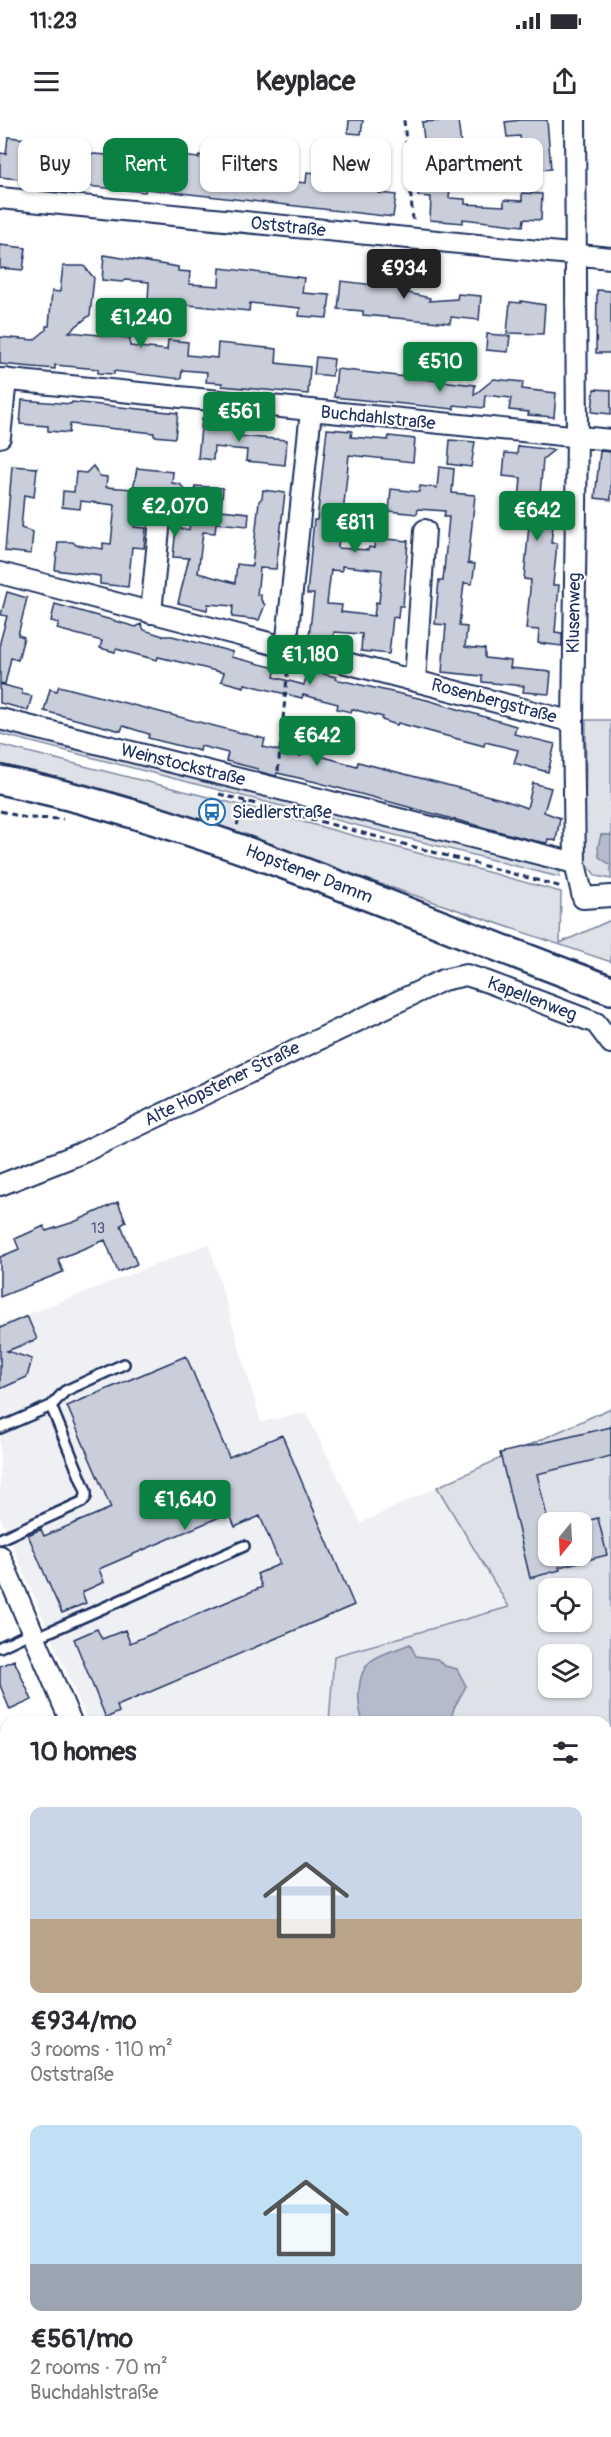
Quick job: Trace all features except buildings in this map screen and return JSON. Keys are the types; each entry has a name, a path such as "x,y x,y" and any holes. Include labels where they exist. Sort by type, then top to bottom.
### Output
{"main road":[{"name":"Hopstener Damm","path":"0,780 123,810 204,835 330,880 611,990"}],"street":[{"name":"Klusenweg","path":"574,120 577,437 573,722 575,863 583,898"},
{"name":"Oststraße","path":"0,198 611,258"},
{"name":"Buchdahlstraße","path":"3,379 611,440"},
{"path":"0,437 3,379"},
{"path":"287,649 311,411"},
{"path":"151,613 160,519"},
{"name":"Rosenbergstraße","path":"415,681 425,530"},
{"name":"Rosenbergstraße","path":"0,573 573,722"},
{"name":"Weinstockstraße","path":"0,719 575,863"},
{"path":"583,898 611,896"},
{"name":"Kapellenweg","path":"443,980 466,975 488,982 597,1023 611,1043"},
{"name":"Alte Hopstener Straße","path":"0,1185 79,1154 443,980"},
{"path":"0,1556 68,1716"}],"lane":[{"path":"0,1428 51,1406 65,1391 124,1364"},
{"path":"0,1539 82,1502 86,1497 86,1491 51,1406"},
{"path":"0,1647 34,1635 244,1546"}],"path":[{"path":"404,120 415,240"},
{"path":"274,809 287,649"},
{"path":"213,793 558,885 583,898"},
{"path":"229,822 237,825 246,802"},
{"path":"0,811 26,818 68,819"}],"shaded area":[{"path":"586,720 611,720 611,835 601,835 611,865 611,879 596,876 585,862"},
{"path":"0,727 560,871 559,877 0,734"},
{"path":"0,745 252,808 561,892 560,943 611,920 611,962 89,785 0,764"},
{"path":"209,1244 261,1422 306,1413 361,1523 437,1487 509,1607 335,1656 330,1716 85,1716 0,1517 0,1325"},
{"path":"611,1408 611,1716 329,1716 334,1656 509,1607 437,1487"}],"water":[{"path":"601,835 611,835 611,865 599,857 598,846"},
{"path":"410,1644 416,1656 437,1659 445,1666 457,1669 466,1686 452,1716 362,1716 359,1698 361,1678 369,1663"}],"place":[{"name":"Siedlerstraße","path":"212,812"}]}
